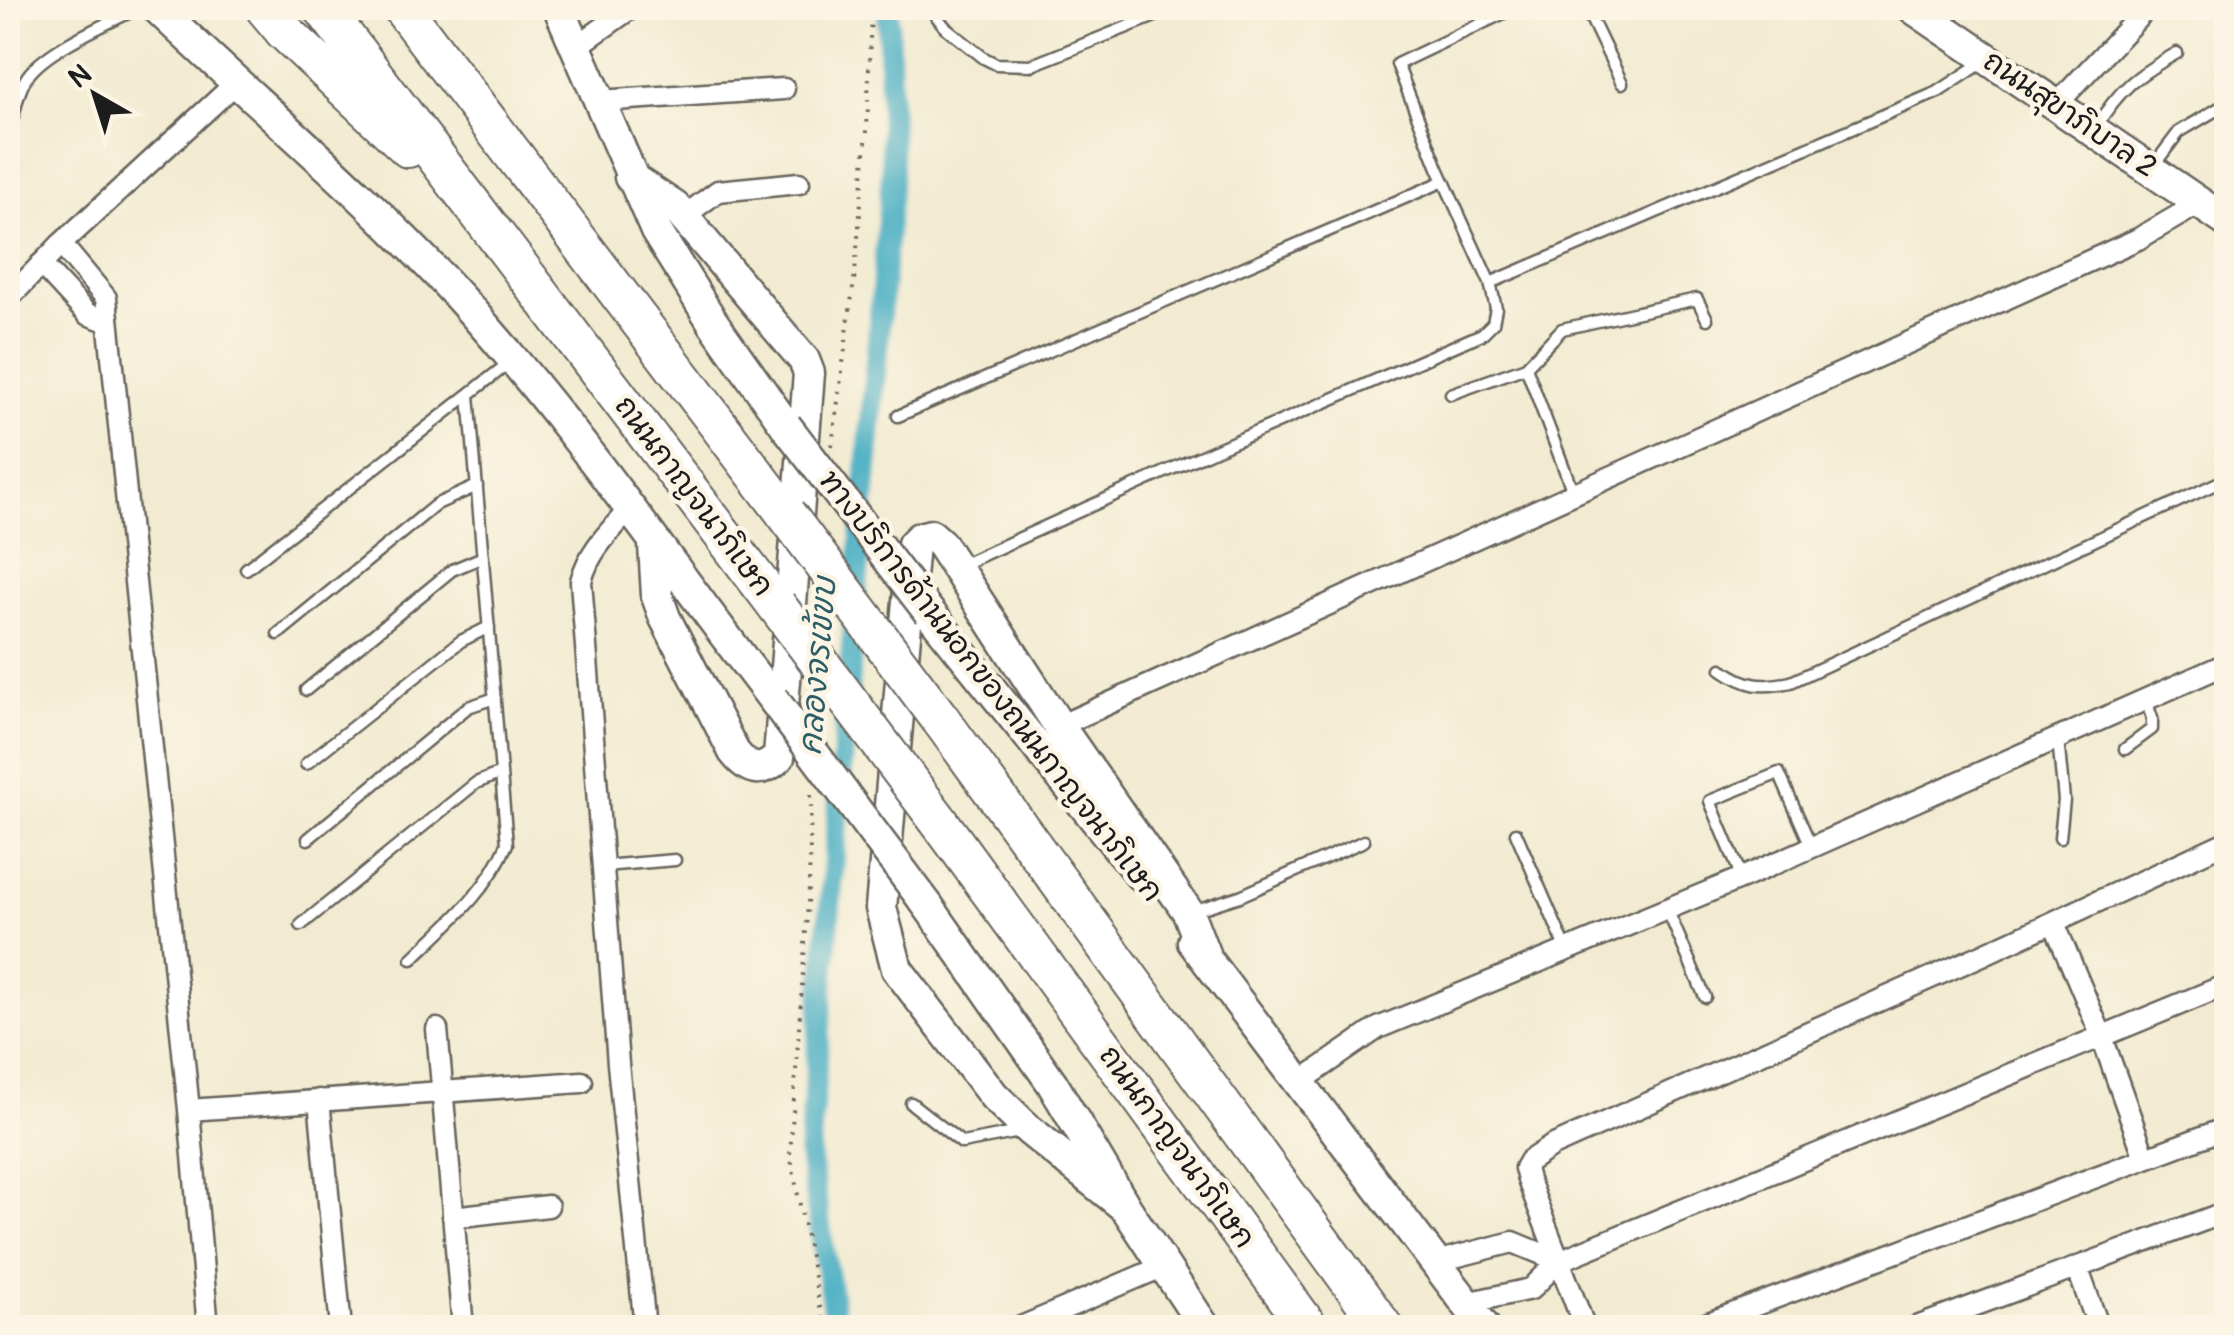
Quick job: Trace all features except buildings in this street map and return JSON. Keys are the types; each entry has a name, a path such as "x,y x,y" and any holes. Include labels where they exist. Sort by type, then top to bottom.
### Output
{"highway":[{"path":"252,8 275,20 493,229"},
{"name":"ถนนกาญจนาภิเษก","path":"323,8 938,820 1310,1328"},
{"name":"ถนนกาญจนาภิเษก","path":"402,8 940,720 1384,1328"},
{"path":"427,8 467,66 493,128"}],"main road":[{"path":"157,8 386,223 514,359 928,906 1052,1082 1126,1208 1205,1328"},
{"name":"ทางบริการด้านนอกของถนนกาญจนาภิเษก","path":"559,8 656,231 714,324 786,426 929,612 1205,956 1476,1315"},
{"name":"ถนนสุขาภิบาล 2","path":"1913,8 2226,221"},
{"path":"630,176 684,217 804,360 809,372 779,757 760,770 751,768 734,752 664,618 657,596 654,544"},
{"path":"1126,1208 1029,1130 994,1096 897,969 881,908 913,544 919,538 931,535 956,568 1188,912 1205,956"}],"street":[{"path":"576,47 631,8"},
{"path":"2056,105 2147,8"},
{"path":"8,299 60,244 236,83"},
{"path":"598,101 784,88"},
{"path":"684,217 718,192 799,183"},
{"path":"1059,726 2138,240 2200,203"},
{"path":"60,244 106,298 208,1328"},
{"path":"41,264 86,314 106,321"},
{"path":"629,510 594,548 581,581 618,1064 644,1328"},
{"path":"1300,1082 1378,1028 1812,848 2226,664"},
{"path":"1585,1328 1528,1180 1525,1168 1529,1161 1552,1146 2054,923 2226,842"},
{"path":"2054,923 2102,1038 2145,1158"},
{"path":"1476,1315 1531,1288 1559,1261 2226,985"},
{"path":"437,1029 464,1328"},
{"path":"189,1110 582,1082"},
{"path":"319,1100 341,1328"},
{"path":"1695,1328 2226,1128"},
{"path":"453,1217 548,1206"},
{"path":"1914,1328 2226,1212"},
{"path":"1435,1262 1513,1242 1559,1261"},
{"path":"1019,1328 1050,1321 1164,1266"},
{"path":"2077,1267 2099,1328"}],"lane":[{"path":"8,132 30,72 138,8"},
{"path":"930,8 944,27 996,64 1032,65 1175,8"},
{"path":"1586,8 1622,83"},
{"path":"956,568 1482,334 1494,323 1496,308 1490,283 1397,64 1506,12"},
{"path":"2094,131 2118,92 2139,74 2178,53"},
{"path":"1490,283 1938,92 1988,59"},
{"path":"2151,170 2179,132 2226,104"},
{"path":"898,416 1444,181"},
{"path":"1451,394 1526,368 1562,330 1697,299 1707,319"},
{"path":"246,568 514,359"},
{"path":"1526,368 1573,492"},
{"path":"412,958 477,895 496,871 508,844 469,394"},
{"path":"1722,670 1740,682 1761,688 1790,682 2226,478"},
{"path":"278,634 438,504 477,486"},
{"path":"306,690 452,570 483,557"},
{"path":"306,764 462,641 489,627"},
{"path":"308,839 468,707 495,698"},
{"path":"2126,750 2152,730 2146,700"},
{"path":"2058,739 2064,800 2060,838"},
{"path":"301,926 476,783 501,772"},
{"path":"1742,878 1710,801 1778,773 1812,848"},
{"path":"1516,833 1567,952"},
{"path":"1188,912 1240,896 1364,841"},
{"path":"603,866 676,860"},
{"path":"1667,909 1706,997"},
{"path":"911,1103 962,1143 1029,1130"}],"waterway":[{"name":"คลองจรเข้ขบ","path":"836,1328 809,1154 892,173 888,8"}]}
